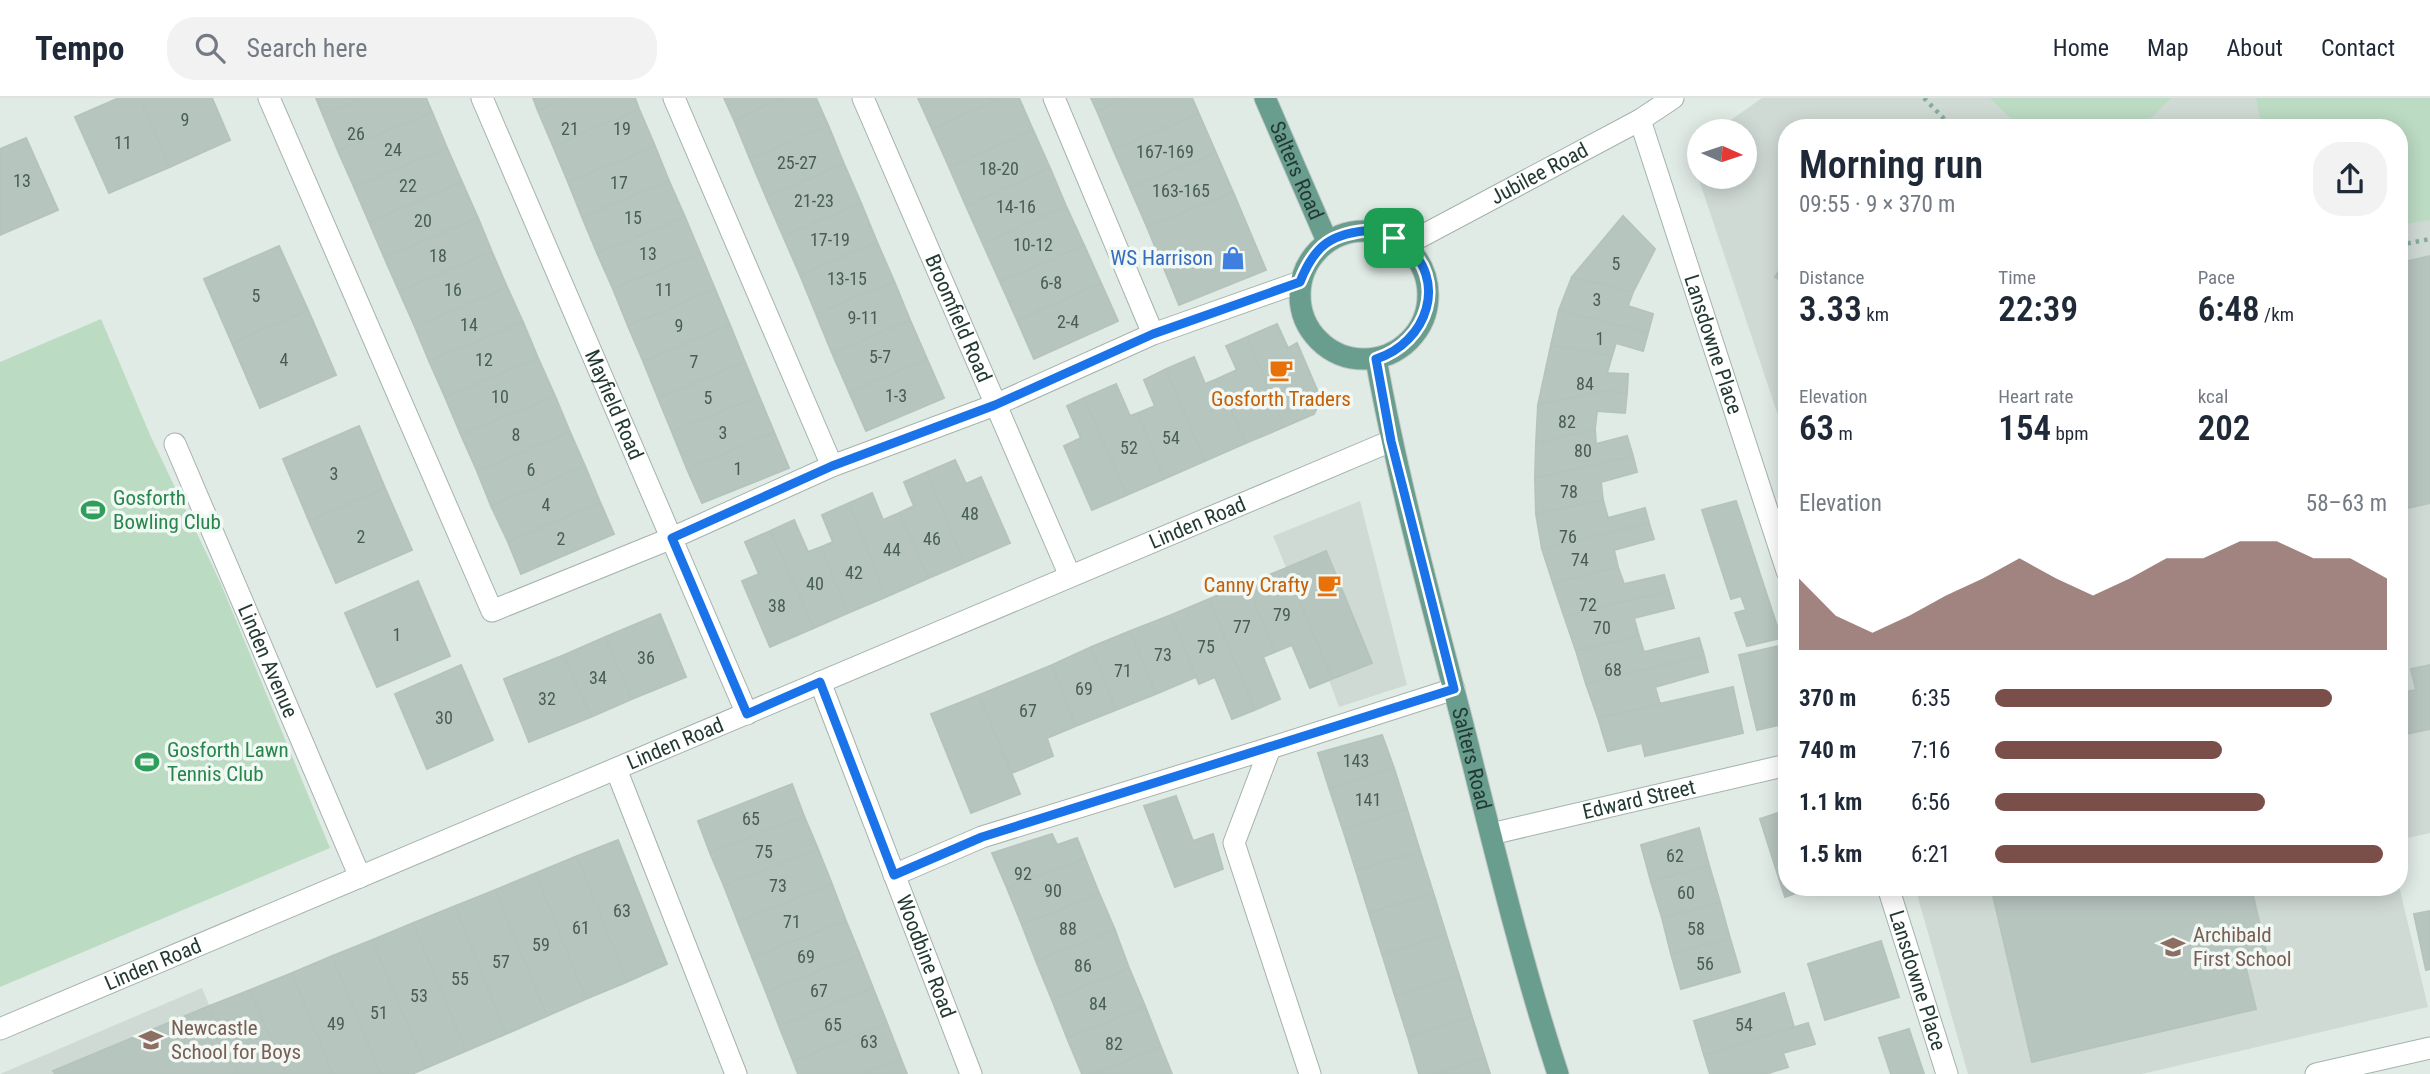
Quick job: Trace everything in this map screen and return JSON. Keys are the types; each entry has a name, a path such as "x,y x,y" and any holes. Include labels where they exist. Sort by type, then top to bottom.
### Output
{"main road":[{"name":"Salters Road","path":"1265,98 1327,241"},
{"path":"1373,230 1405,245 1419,262 1428,284 1428,306 1421,325 1407,343 1389,355 1376,359 1352,359 1331,351 1311,335 1302,314 1300,282 1308,261 1327,241 1348,232 1373,230"},
{"name":"Salters Road","path":"1376,359 1391,441 1454,689 1533,996 1558,1074"}],"street":[{"path":"269,98 492,611 672,538 832,466 995,405 1153,334 1300,282"},
{"name":"Mayfield Road","path":"482,98 747,714"},
{"path":"674,98 832,466"},
{"name":"Broomfield Road","path":"863,98 1070,576"},
{"path":"1054,98 1153,334"},
{"name":"Jubilee Road","path":"1405,245 1640,120 1673,98"},
{"name":"Lansdowne Place","path":"1640,120 1778,543"},
{"name":"Linden Road","path":"0,1029 1391,441"},
{"name":"Linden Avenue","path":"175,444 360,877"},
{"name":"Woodbine Road","path":"820,682 971,1074"},
{"path":"894,875 982,837 1454,689"},
{"path":"1270,748 1234,843 1310,1074"},
{"name":"Edward Street","path":"1491,834 1778,767"},
{"path":"616,769 736,1074"},
{"name":"Lansdowne Place","path":"1891,896 1947,1074"},
{"path":"2316,1074 2430,1048"}],"path":[{"path":"1924,98 1944,119"},
{"path":"2408,243 2430,239"}],"shaded area":[{"path":"1762,98 2430,98 2430,833 2408,838 2408,119 1778,119 1778,415 1702,189 1757,189 1757,119 1732,119"},
{"path":"1360,501 1407,685 1339,707 1329,680 1332,679 1273,536"},
{"name":"Archibald First School","path":"1918,896 2401,896 2428,1007 2142,1074 1968,1074"},
{"name":"Newcastle School for Boys","path":"202,988 238,1074 0,1074"}],"green space":[{"path":"1990,98 2171,98 2150,119 2011,119"},
{"path":"2256,98 2430,98 2430,220 2408,224 2408,119 2260,119"},
{"name":"Gosforth Lawn Tennis Club","path":"101,319 151,437 221,584 330,848 0,987 0,362"}],"building":[{"path":"119,98 140,98 170,167 109,193 75,117"},
{"path":"140,98 212,98 230,140 170,167"},
{"path":"316,98 362,98 323,115"},
{"path":"362,98 426,98 432,112 338,151 323,115"},
{"path":"533,98 568,98 538,111"},
{"path":"568,98 635,98 639,109 553,146 538,111"},
{"path":"724,98 784,98 734,120"},
{"path":"784,98 816,98 828,125 750,159 734,120"},
{"path":"918,98 1001,98 932,129"},
{"path":"1001,98 1019,98 1033,130 949,167 932,129"},
{"path":"1091,98 1127,98 1097,111"},
{"path":"1127,98 1192,98 1199,114 1113,149 1097,111"},
{"path":"639,109 655,146 568,182 553,146"},
{"path":"432,112 447,148 354,187 338,151"},
{"path":"1199,114 1216,153 1130,188 1113,149"},
{"path":"828,125 844,164 766,197 750,159"},
{"path":"1033,130 1050,168 966,206 949,167"},
{"path":"26,138 58,210 0,235 0,149"},
{"path":"655,146 669,181 582,217 568,182"},
{"path":"447,148 462,182 369,222 354,187"},
{"path":"1216,153 1233,192 1147,227 1130,188"},
{"path":"844,164 861,203 783,236 766,197"},
{"path":"1050,168 1066,206 983,244 966,206"},
{"path":"669,181 685,217 597,253 582,217"},
{"path":"462,182 478,218 384,257 369,222"},
{"path":"1233,192 1266,270 1179,305 1147,227"},
{"path":"861,203 877,242 800,275 783,236"},
{"path":"1066,206 1084,245 1000,282 983,244"},
{"path":"1623,216 1655,249 1633,292 1572,277"},
{"path":"685,217 700,253 613,289 597,253"},
{"path":"478,218 492,252 399,291 384,257"},
{"path":"877,242 894,281 816,314 800,275"},
{"path":"1084,245 1101,283 1017,320 1000,282"},
{"path":"279,246 308,310 232,343 204,279"},
{"path":"492,252 507,287 415,327 399,291"},
{"path":"700,253 715,289 628,326 613,289"},
{"path":"2430,256 2430,503 2408,508 2408,261"},
{"path":"1572,277 1633,292 1628,306 1653,314 1648,333 1559,310"},
{"path":"894,281 910,320 832,353 816,314"},
{"path":"1101,283 1118,321 1034,359 1017,320"},
{"path":"507,287 523,322 429,361 415,327"},
{"path":"715,289 730,325 643,361 628,326"},
{"path":"308,310 336,375 260,408 232,343"},
{"path":"1559,310 1648,333 1643,351 1616,343 1612,356 1551,345"},
{"path":"910,320 927,359 849,392 832,353"},
{"path":"523,322 538,358 445,397 429,361"},
{"path":"1277,324 1288,348 1297,343 1321,399 1314,414 1284,427 1247,337"},
{"path":"730,325 745,362 658,398 643,361"},
{"path":"1247,337 1284,427 1246,443 1217,379 1237,370 1226,346"},
{"path":"1551,345 1612,356 1607,373 1628,374 1627,393 1600,391 1538,405"},
{"path":"1194,357 1205,384 1217,379 1246,443 1205,461 1166,369"},
{"path":"538,358 555,396 461,435 445,397"},
{"path":"927,359 944,398 866,431 849,392"},
{"path":"745,362 759,396 672,432 658,398"},
{"path":"1166,369 1205,461 1164,479 1138,413 1155,406 1144,380"},
{"path":"1116,384 1130,416 1138,413 1164,479 1127,495 1084,398"},
{"path":"1600,391 1627,393 1625,413 1597,411 1595,429 1536,443 1538,405"},
{"path":"555,396 570,432 477,471 461,435"},
{"path":"759,396 774,432 687,469 672,432"},
{"path":"1084,398 1127,495 1092,510 1064,446 1081,438 1067,406"},
{"path":"359,426 385,488 309,521 283,459"},
{"path":"1595,429 1596,444 1627,436 1633,456 1535,478 1536,443"},
{"path":"570,432 585,466 491,506 477,471"},
{"path":"774,432 789,468 702,503 687,469"},
{"path":"1633,456 1637,472 1601,482 1603,500 1536,514 1535,478"},
{"path":"955,460 966,484 981,477 1010,543 964,563 927,472"},
{"path":"585,466 600,502 508,542 491,506"},
{"path":"927,472 964,563 929,578 899,513 914,506 904,482"},
{"path":"385,488 412,550 336,583 309,521"},
{"path":"872,493 883,520 899,513 929,578 886,597 849,503"},
{"path":"1603,500 1608,518 1645,508 1649,523 1542,549 1536,514"},
{"path":"1736,501 1778,629 1778,639 1747,646 1735,613 1746,610 1741,596 1731,599 1702,510"},
{"path":"600,502 614,534 521,574 508,542"},
{"path":"849,503 886,597 848,613 821,547 833,542 822,515"},
{"path":"794,520 808,552 821,547 848,613 814,628 770,531"},
{"path":"1649,523 1654,539 1614,550 1618,567 1553,583 1542,549"},
{"path":"770,531 814,628 770,647 742,581 759,574 745,542"},
{"path":"1326,551 1372,663 1332,679 1286,568"},
{"path":"1618,567 1624,584 1664,575 1669,591 1564,616 1553,583"},
{"path":"1286,568 1332,679 1310,688 1292,645 1275,652 1247,584"},
{"path":"418,581 450,656 377,687 345,613"},
{"path":"1247,584 1275,652 1263,657 1280,699 1255,710 1209,599"},
{"path":"1669,591 1674,608 1634,618 1639,636 1576,651 1564,616"},
{"path":"1209,599 1255,710 1232,719 1215,677 1199,684 1171,615"},
{"path":"660,614 686,677 632,699 605,637"},
{"path":"1171,615 1196,677 1156,694 1130,631"},
{"path":"1130,631 1156,694 1116,710 1091,647"},
{"path":"1639,636 1644,652 1699,638 1704,655 1586,684 1576,651"},
{"path":"605,637 632,699 591,717 564,655"},
{"path":"1778,646 1778,725 1757,730 1739,655"},
{"path":"1091,647 1116,710 1076,726 1052,665"},
{"path":"564,655 591,717 529,742 504,679"},
{"path":"1704,655 1708,672 1655,687 1660,704 1598,718 1586,684"},
{"path":"461,665 493,740 427,769 395,694"},
{"path":"1052,665 1076,726 1047,738 1053,756 1012,773 979,695"},
{"path":"2430,665 2430,729 2408,734 2408,691 2416,690 2411,669"},
{"path":"1733,687 1743,733 1645,756 1642,743 1608,751 1598,718"},
{"path":"979,695 1020,794 971,813 931,714"},
{"path":"1382,735 1394,768 1329,788 1318,753"},
{"path":"1394,768 1407,809 1343,830 1329,788"},
{"path":"792,784 804,816 710,853 698,821"},
{"path":"1176,796 1193,841 1213,834 1223,869 1175,887 1144,806"},
{"path":"1407,809 1420,851 1356,871 1343,830"},
{"path":"1778,813 1778,875 1760,819"},
{"path":"804,816 818,849 724,886 710,853"},
{"path":"1699,828 1709,865 1651,882 1641,845"},
{"path":"1052,834 1057,845 1077,838 1085,858 1007,888 992,853"},
{"path":"618,840 667,964 627,982 577,856"},
{"path":"818,849 832,884 738,922 724,886"},
{"path":"1420,851 1433,892 1369,913 1356,871"},
{"path":"577,856 627,982 586,999 536,873"},
{"path":"1085,858 1099,893 1022,925 1007,888"},
{"path":"1709,865 1720,902 1662,918 1651,882"},
{"path":"536,873 586,999 547,1016 495,890"},
{"path":"832,884 846,921 752,957 738,922"},
{"path":"495,890 547,1016 506,1034 455,906"},
{"path":"1433,892 1446,934 1382,954 1369,913"},
{"path":"1099,893 1115,930 1036,961 1022,925"},
{"path":"1993,896 2253,896 2267,955 2244,960 2256,1009 2032,1062"},
{"path":"1720,902 1730,938 1671,954 1662,918"},
{"path":"455,906 506,1034 466,1051 413,923"},
{"path":"2430,911 2430,969 2426,970 2414,914"},
{"path":"846,921 860,955 766,992 752,957"},
{"path":"413,923 466,1051 426,1068 372,940"},
{"path":"1115,930 1129,968 1052,1000 1036,961"},
{"path":"1446,934 1459,975 1395,996 1382,954"},
{"path":"1730,938 1740,972 1681,989 1671,954"},
{"path":"372,940 426,1068 412,1074 381,1074 332,956"},
{"path":"1881,941 1899,997 1825,1020 1808,964"},
{"path":"860,955 873,988 779,1026 766,992"},
{"path":"332,956 381,1074 333,1074 292,973"},
{"path":"1129,968 1145,1006 1067,1038 1052,1000"},
{"path":"292,973 333,1074 286,1074 250,990"},
{"path":"1459,975 1472,1017 1408,1037 1395,996"},
{"path":"873,988 887,1023 793,1061 779,1026"},
{"path":"250,990 286,1074 238,1074 209,1006"},
{"path":"1784,993 1794,1027 1704,1055 1694,1021"},
{"name":"Newcastle School for Boys","path":"209,1006 238,1074 55,1074 53,1071"},
{"path":"1145,1006 1161,1047 1094,1074 1082,1074 1067,1038"},
{"path":"1472,1017 1485,1058 1434,1074 1419,1074 1408,1037"},
{"path":"887,1023 901,1059 863,1074 798,1074 793,1061"},
{"path":"1808,1023 1815,1044 1783,1053 1788,1067 1766,1074 1710,1074 1704,1055"},
{"path":"1909,1029 1924,1074 1891,1074 1879,1038"},
{"path":"1161,1047 1172,1074 1094,1074"},
{"path":"1485,1058 1490,1074 1434,1074"},
{"path":"901,1059 907,1074 863,1074"}],"place":[{"name":"WS Harrison","path":"1233,258"},
{"name":"Gosforth Traders","path":"1281,370"},
{"name":"Gosforth Bowling Club","path":"93,510"},
{"name":"Canny Crafty","path":"1329,585"},
{"name":"Gosforth Lawn Tennis Club","path":"147,762"},
{"name":"Archibald First School","path":"2173,947"},
{"name":"Newcastle School for Boys","path":"151,1040"}],"route":[{"path":"1373,230 1394,238 1405,245 1419,262 1428,284 1428,306 1421,325 1407,343 1389,355 1376,359 1391,441 1454,689 982,837 894,875 820,682 747,714 672,538 832,466 995,405 1153,334 1300,282 1308,261 1327,241 1348,232 1373,230"}]}
